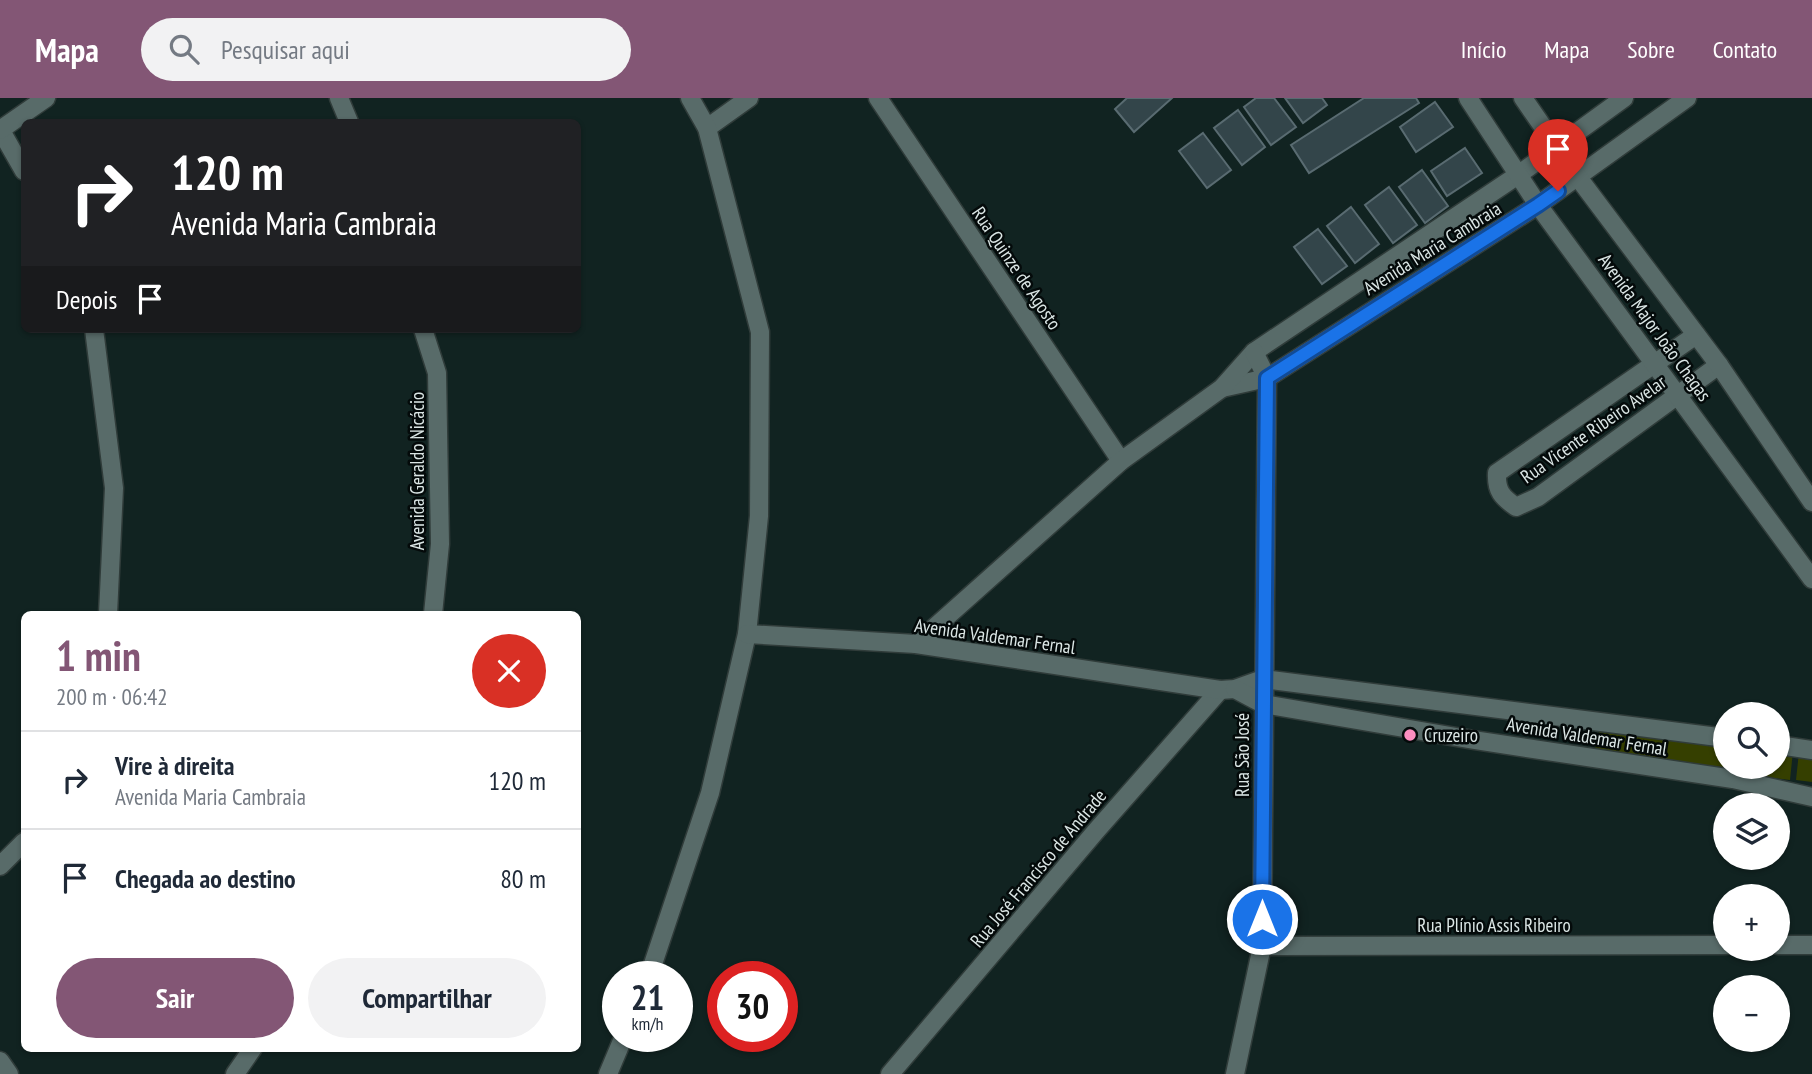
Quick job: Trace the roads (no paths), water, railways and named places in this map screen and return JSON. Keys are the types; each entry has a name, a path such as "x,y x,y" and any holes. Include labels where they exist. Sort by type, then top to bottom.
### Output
{"street":[{"path":"21,166 0,130 46,98"},
{"path":"339,98 348,119"},
{"path":"654,961 710,793 747,634 759,516 760,332 707,128 690,98"},
{"path":"707,128 749,98"},
{"name":"Rua Quinze de Agosto","path":"878,98 1121,461"},
{"name":"Avenida Major João Chagas","path":"1468,98 1538,205 1812,579"},
{"name":"Avenida Major João Chagas","path":"1523,98 1577,176 1719,366 1812,502"},
{"name":"Avenida Maria Cambraia","path":"916,644 1121,461 1222,388 1254,352 1518,175 1624,98"},
{"name":"Avenida Maria Cambraia","path":"1222,388 1267,378 1538,205 1687,98"},
{"path":"95,333 114,488 108,611"},
{"name":"Avenida Geraldo Nicácio","path":"424,333 437,373 440,544 433,611"},
{"name":"Rua Vicente Ribeiro Avelar","path":"1696,335 1497,473 1496,487 1505,499 1517,506 1538,497 1719,366"},
{"name":"Rua São José","path":"1235,1074 1262,946 1267,378 1254,352"},
{"name":"Avenida Valdemar Fernal","path":"747,634 916,644 1228,690 1263,704 1487,742 1713,770"},
{"name":"Avenida Valdemar Fernal","path":"1228,690 1264,679 1713,736"},
{"name":"Rua José Francisco de Andrade","path":"890,1074 1087,841 1228,690"},
{"path":"1790,747 1812,750"},
{"name":"Avenida Valdemar Fernal","path":"1754,779 1812,797"},
{"path":"0,866 21,845"},
{"name":"Rua Plínio Assis Ribeiro","path":"1262,946 1713,945"},
{"path":"1790,945 1812,945"},
{"path":"235,1074 250,1052"},
{"path":"608,1074 617,1052"},
{"path":"0,1061 9,1074"}],"place":[{"name":"Cruzeiro","path":"1410,735"}]}
